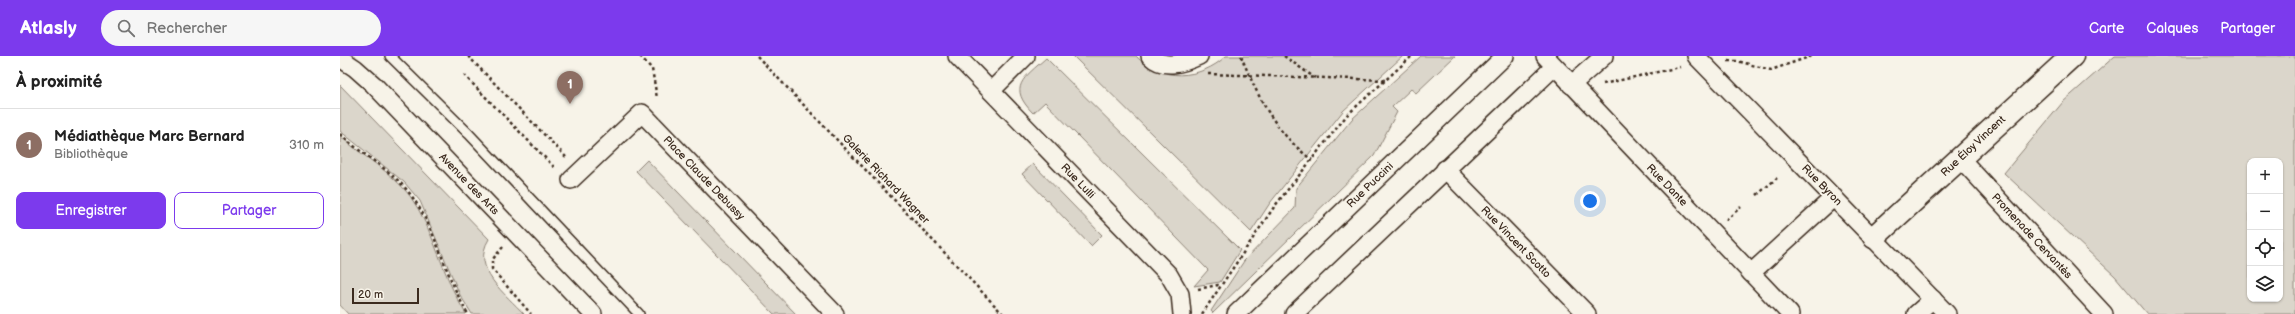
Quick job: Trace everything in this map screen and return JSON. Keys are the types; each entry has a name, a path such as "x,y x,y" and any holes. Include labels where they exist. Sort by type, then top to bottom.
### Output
{"street":[{"name":"Rue Lulli","path":"957,56 1170,275 1180,294 1182,314"},
{"path":"991,91 1026,56"},
{"path":"1150,56 1154,60 1170,64 1183,63 1199,56"},
{"name":"Rue Puccini","path":"1236,314 1505,56"},
{"path":"1575,82 1604,56"},
{"name":"Rue Éloy Vincent","path":"1874,237 2072,56"},
{"name":"Avenue des Arts","path":"340,58 355,68 373,84 594,314"},
{"name":"Rue Byron","path":"1698,58 1948,314"},
{"path":"1294,314 1445,169 1549,61"},
{"name":"Rue Dante","path":"1549,61 1575,82 1790,314"},
{"path":"571,180 642,112"},
{"name":"Place Claude Debussy","path":"642,112 835,314"},
{"name":"Promenade Cervantès","path":"1960,158 2104,314"},
{"name":"Rue Vincent Scotto","path":"1445,169 1587,314"},
{"path":"1751,273 1834,197"},
{"path":"1916,314 1933,299"}],"lane":[{"path":"390,56 468,134 639,314"}],"path":[{"path":"468,56 566,156 571,180"},
{"path":"640,56 652,68 657,98 642,112"},
{"name":"Galerie Richard Wagner","path":"757,56 1003,314"},
{"path":"1241,56 1263,106 1278,128 1296,148 1312,160"},
{"path":"1284,56 1315,78"},
{"path":"1202,314 1274,207 1347,115 1412,56"},
{"path":"1575,82 1607,84 1698,58 1737,61 1771,70 1812,56"},
{"path":"1183,63 1209,74 1386,80"},
{"path":"464,75 562,175 571,180"},
{"path":"340,134 354,147 400,182 416,201 456,294 468,314"},
{"path":"1757,194 1777,178"},
{"path":"1721,224 1741,207"},
{"path":"1246,240 1250,244"},
{"path":"503,247 492,260 492,269 531,314"}],"shaded area":[{"path":"1073,56 1136,56 1157,70 1168,74 1181,75 1205,70 1226,56 1403,56 1343,111 1270,203 1251,232"},
{"path":"1421,56 1455,56 1416,93 1411,89 1392,107 1397,112 1374,156 1213,313 1211,311 1244,261 1295,208 1296,188 1352,119"},
{"path":"2115,56 2295,56 2295,314 2147,314 2115,276 2004,173 2063,102"},
{"path":"1046,58 1240,250 1220,282 1194,286 1208,270 1045,102 1033,113 1025,104 1021,96 1020,89 1022,83 1025,77"},
{"path":"340,85 489,239 484,250 484,261 487,271 500,289 524,314 472,314 460,295 420,201 404,182 340,131"},
{"path":"340,136 395,179 410,196 426,224 451,285 466,314 348,314 340,305"},
{"path":"647,160 796,314 774,314 636,171"},
{"path":"1033,164 1102,235 1091,246 1022,174"}],"place":[{"name":"Médiathèque Marc Bernard","path":"570,104"}]}
